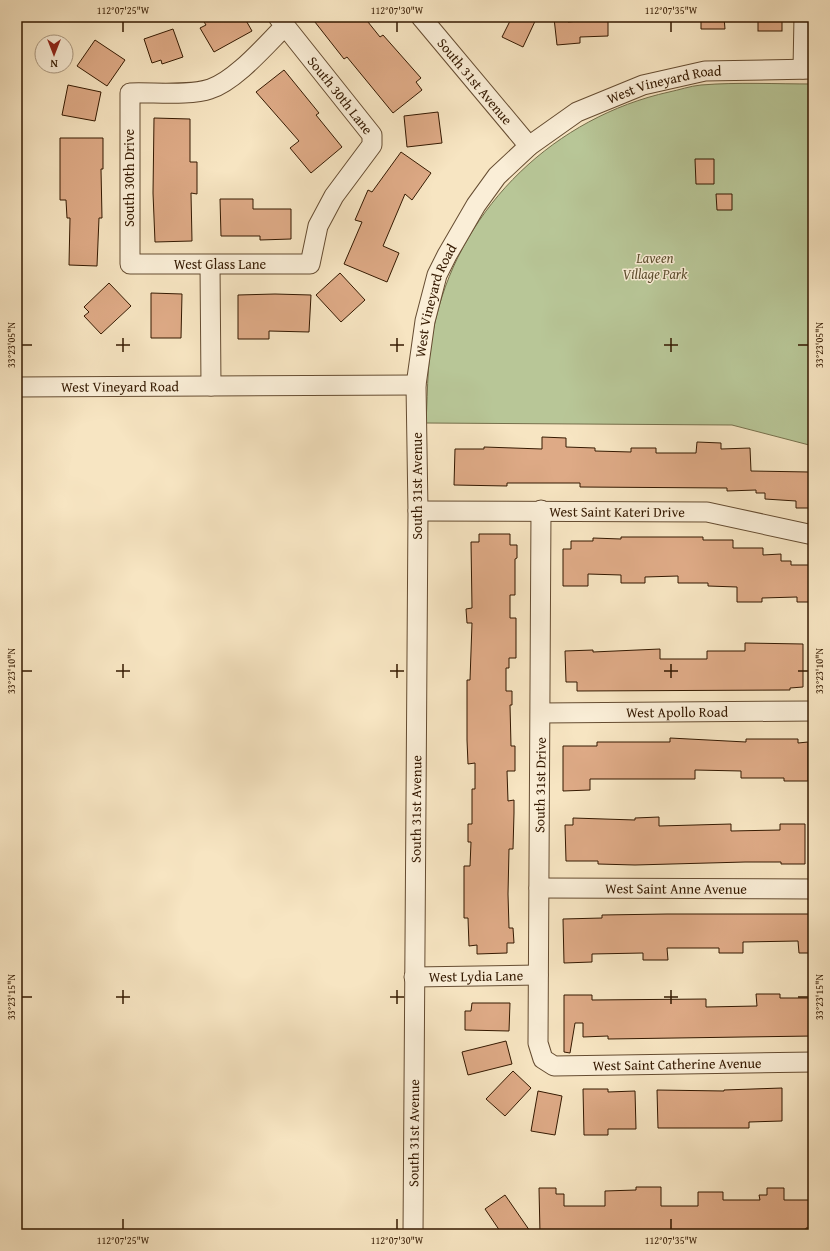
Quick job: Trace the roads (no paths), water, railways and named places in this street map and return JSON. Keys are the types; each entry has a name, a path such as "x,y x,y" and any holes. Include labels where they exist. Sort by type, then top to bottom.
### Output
{"street":[{"name":"South 31st Avenue","path":"421,17 529,146"},
{"path":"804,17 808,69"},
{"name":"South 30th Drive","path":"130,264 130,93 191,92 209,90 228,80 281,22"},
{"name":"South 30th Lane","path":"281,22 372,135 372,145 334,196 318,226 310,264"},
{"name":"West Vineyard Road","path":"17,387 416,385 419,352 430,298 447,255 476,204 497,176 529,146 577,112 614,96 650,83 705,71 808,69"},
{"name":"West Glass Lane","path":"130,264 310,264"},
{"path":"210,265 211,386"},
{"name":"South 31st Avenue","path":"413,1234 418,511 416,385"},
{"name":"West Saint Kateri Drive","path":"418,511 541,510 707,512 813,535"},
{"name":"South 31st Drive","path":"541,510 538,1043 543,1059"},
{"name":"West Apollo Road","path":"541,713 813,712"},
{"name":"West Saint Anne Avenue","path":"539,888 813,889"},
{"name":"West Lydia Lane","path":"414,977 538,975"},
{"name":"West Saint Catherine Avenue","path":"543,1059 554,1066 813,1062"}],"park label":[{"name":"Laveen Village Park","path":"655,266"}]}
